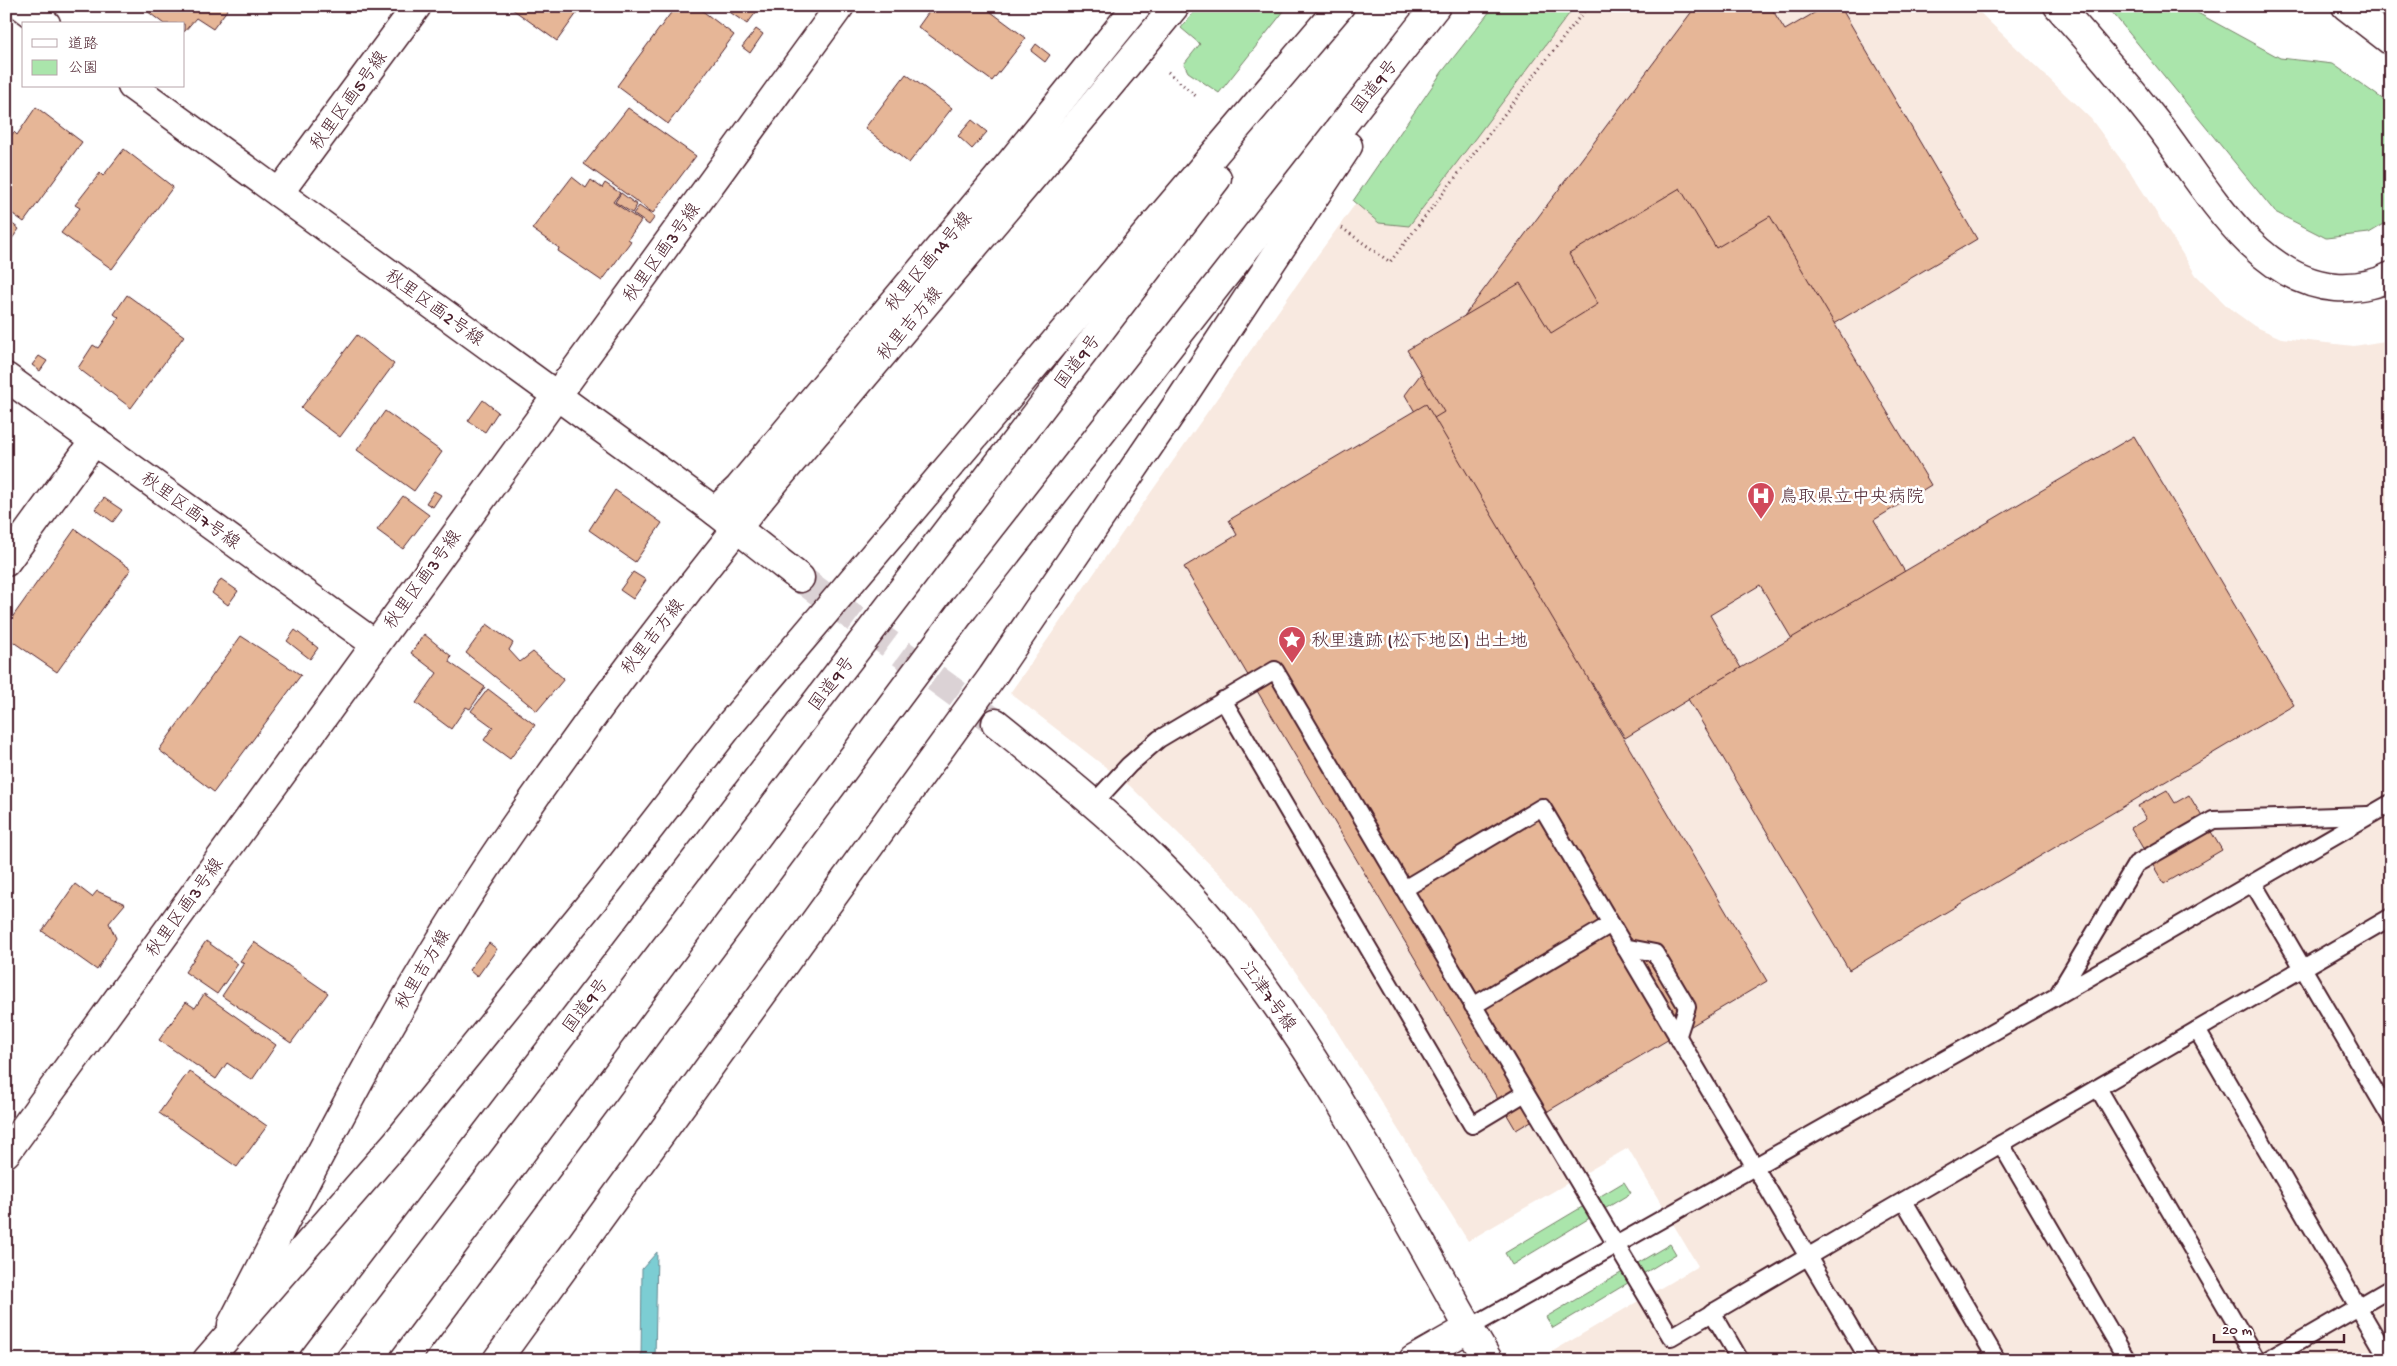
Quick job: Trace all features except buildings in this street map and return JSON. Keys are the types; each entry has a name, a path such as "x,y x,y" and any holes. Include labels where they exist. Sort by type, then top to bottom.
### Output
{"main road":[{"path":"22,6 43,22"},
{"name":"秋里区画5号線","path":"279,193 417,6"},
{"name":"秋里区画3号線","path":"6,1153 840,6"},
{"name":"秋里区画14号線","path":"715,512 739,488 1006,169 1136,6"},
{"name":"秋里吉方線","path":"227,1334 345,1104 444,932 503,842 631,664 736,529 1175,6"},
{"path":"206,1360 395,1144 608,882 732,722 1340,6"},
{"name":"国道9号","path":"313,1360 1349,6"},
{"path":"497,1360 992,677 1181,399 1438,6"},
{"name":"国道9号","path":"404,1360 964,608 1438,6"},
{"path":"2058,6 2135,96 2226,215 2257,250 2273,263 2296,277 2324,286 2362,286 2391,276"},
{"path":"2346,6 2391,41"},
{"name":"秋里区画2号線","path":"135,88 556,395 736,529"},
{"name":"秋里区画7号線","path":"6,377 375,644"},
{"path":"6,562 95,440"},
{"path":"736,529 800,578"},
{"name":"江津7号線","path":"996,723 1093,804 1173,878 1223,934 1268,992 1341,1104 1488,1360"},
{"path":"1413,1360 1470,1328"}],"lane":[{"path":"1093,804 1143,751 1177,728 1275,670 1615,1246 1671,1337 2391,917"},
{"path":"1223,700 1472,1125 1525,1093"},
{"path":"1470,1328 2057,996 2391,803"},
{"path":"1404,889 1542,808 1677,1038 1756,1166 1869,1360"},
{"path":"2057,996 2136,864 2213,820 2370,815"},
{"path":"2253,883 2391,1118"},
{"path":"1473,1006 1610,924"},
{"path":"1624,947 1656,954 1687,1007 1677,1038"},
{"path":"2197,1030 2389,1360"},
{"path":"2098,1088 2257,1360"},
{"path":"2001,1144 2127,1360"},
{"path":"1904,1200 1997,1360"},
{"path":"2267,1360 2391,1288"},
{"path":"1712,1312 1740,1360"}],"path":[{"path":"1342,228 1390,262 1588,6"},
{"path":"1163,67 1197,97"}],"shaded area":[{"name":"鳥取県立中央病院","path":"1501,6 1973,6 2091,119 2131,173 2196,275 2228,307 2254,326 2281,338 2354,346 2391,340 2391,1360 1538,1360 1698,1266 1628,1148 1468,1241 1324,1011 1233,887 1130,786 1010,693 1317,256"}],"green space":[{"path":"1199,6 1288,6 1219,93 1188,72 1184,64 1200,44 1181,28"},
{"path":"1494,6 1575,6 1409,226 1379,223 1353,201 1442,72"},
{"path":"2107,6 2185,6 2280,58 2333,64 2391,105 2391,220 2369,233 2326,238 2275,212"},
{"path":"1624,1182 1631,1193 1512,1265 1505,1253"},
{"path":"1670,1244 1676,1254 1553,1328 1546,1317"}],"water":[{"path":"657,1252 655,1360 641,1360 642,1269"}],"tunnel":[{"path":"800,578 996,723"}],"place":[{"name":"鳥取県立中央病院","path":"1761,520"},
{"name":"秋里遺跡 (松下地区) 出土地","path":"1292,664"}]}
